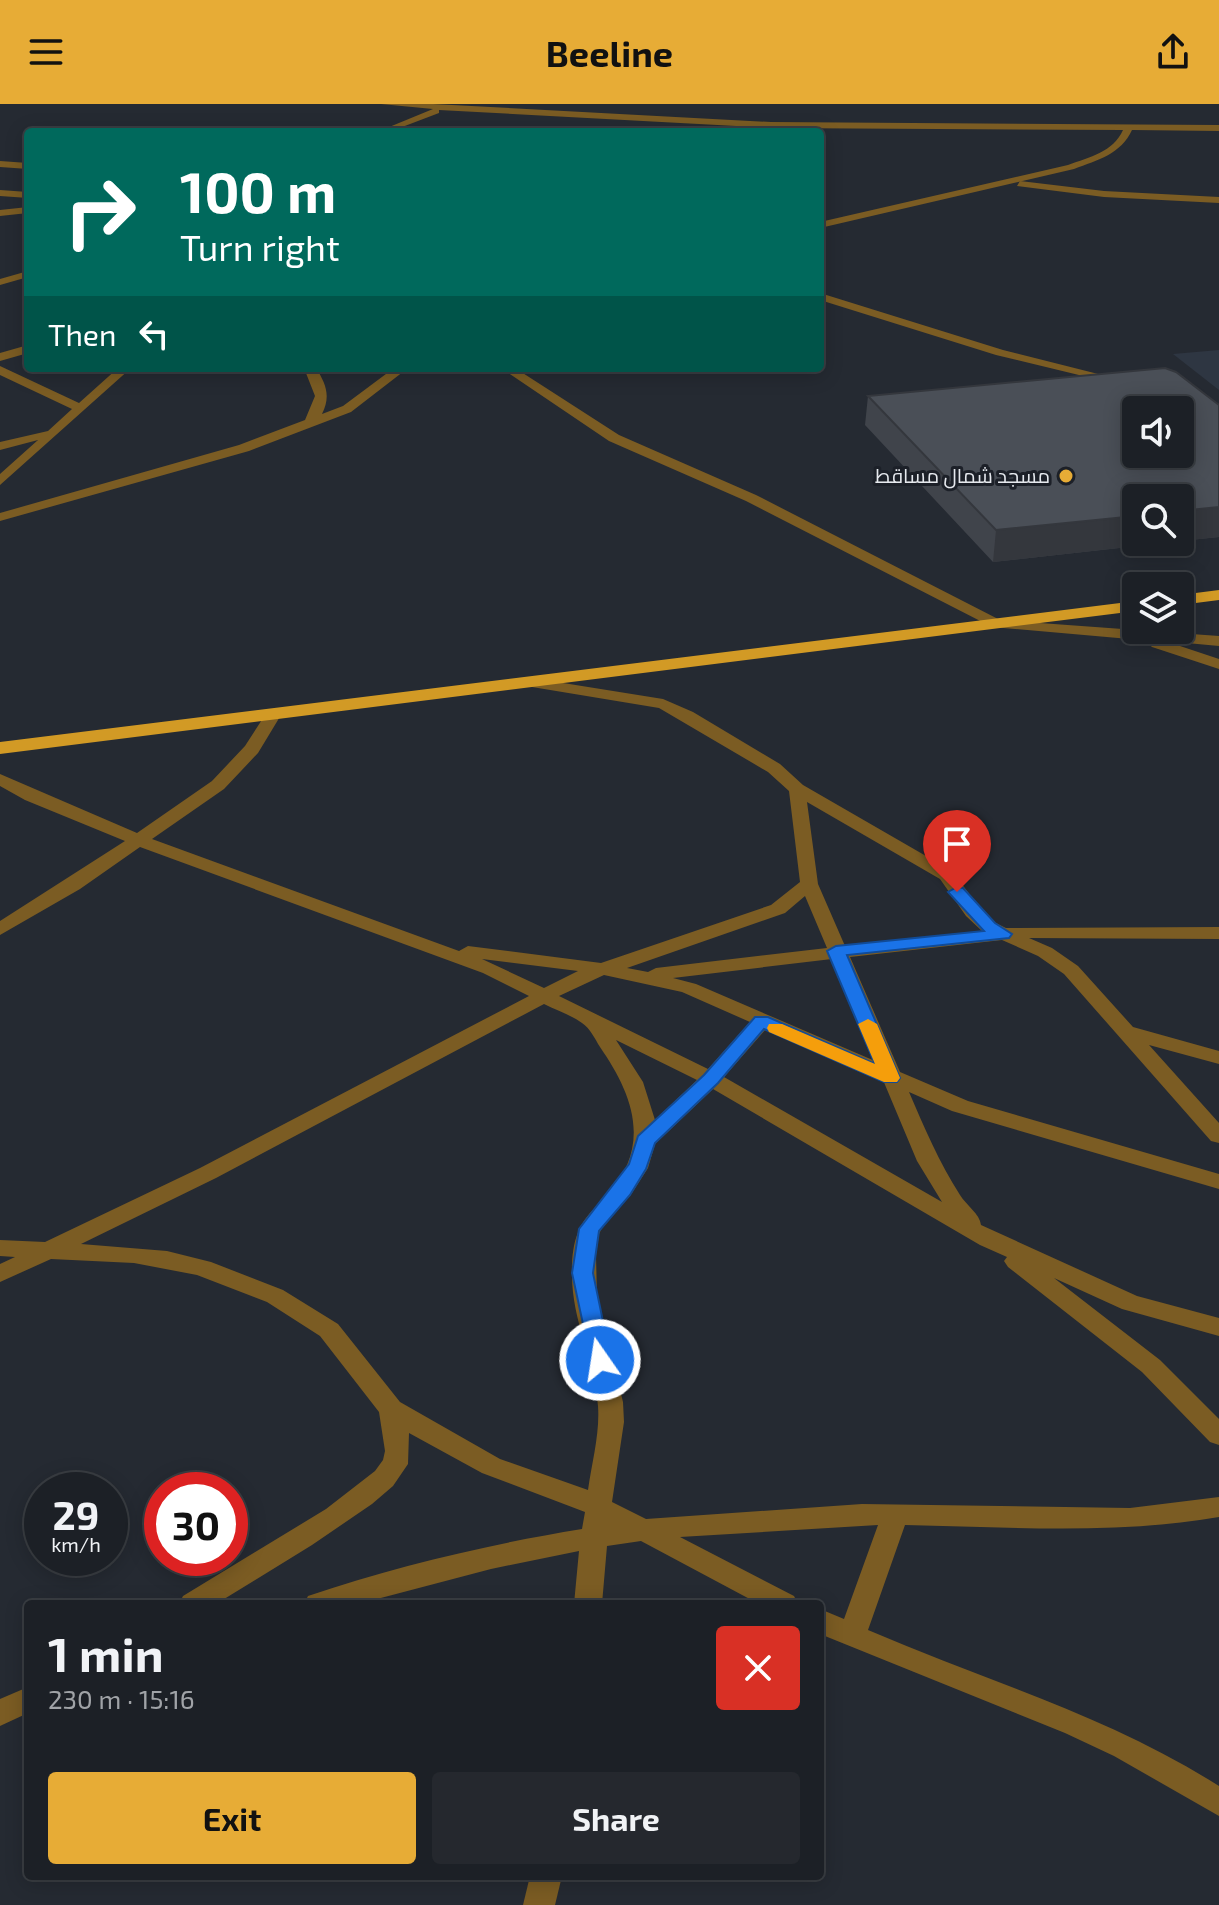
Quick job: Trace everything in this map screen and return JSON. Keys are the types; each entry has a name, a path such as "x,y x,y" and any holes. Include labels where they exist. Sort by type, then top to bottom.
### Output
{"highway":[{"path":"1194,598 1219,595"},
{"path":"0,748 1122,608"}],"street":[{"path":"385,104 886,128 1219,128"},
{"path":"391,128 440,109"},
{"path":"824,224 866,212 1012,182 1097,158 1122,142 1129,127"},
{"path":"0,156 24,154"},
{"path":"0,164 24,166"},
{"path":"1012,182 1104,194 1219,200"},
{"path":"0,193 24,195"},
{"path":"0,213 24,210"},
{"path":"0,282 24,275"},
{"path":"824,297 1000,353 1082,374 1128,381"},
{"path":"0,357 24,350"},
{"path":"0,370 80,408"},
{"path":"0,481 80,408 101,381 118,372"},
{"path":"310,423 322,405 323,397 312,372"},
{"path":"0,517 244,448 358,402 397,372"},
{"path":"513,372 614,438 751,498 997,624 1122,635"},
{"path":"0,446 51,433"},
{"path":"1194,640 1219,641"},
{"path":"1159,644 1219,664"},
{"path":"532,683 663,704 687,715 774,768 797,789 946,875 973,912 989,927 1045,952 1071,970 1219,1136"},
{"path":"0,929 139,840 230,775 252,749 273,715"},
{"path":"0,779 31,796 139,840 490,969 711,1079 988,1239 1130,1303 1219,1327"},
{"path":"797,789 809,884 890,1078 928,1161 956,1207 988,1239 1151,1366 1219,1435"},
{"path":"0,1274 208,1173 542,996 604,968 778,909 809,884"},
{"path":"644,975 723,969 836,951 1003,934 1219,933"},
{"path":"440,949 604,968 689,988 960,1106 1219,1182"},
{"path":"588,1600 610,1412 583,1273 585,1246 589,1229 623,1190 639,1165 645,1141 644,1117 635,1083 620,1056 592,1020"},
{"path":"645,1141 711,1079 762,1021"},
{"path":"1127,1032 1219,1058"},
{"path":"0,1248 167,1259 203,1268 275,1296 329,1330 391,1409 491,1466 598,1507 776,1600"},
{"path":"199,1600 353,1505 381,1482 396,1463 397,1443 391,1409"},
{"path":"332,1600 397,1581 594,1537 647,1531 895,1515 1099,1519 1219,1507"},
{"path":"852,1636 895,1515"},
{"path":"824,1623 1086,1731 1150,1761 1219,1802"},
{"path":"0,1713 24,1701"},
{"path":"539,1905 545,1880"}],"shaded area":[{"path":"1219,350 1219,390 1173,354"}],"building":[{"name":"مسجد شمال مساقط","path":"1165,368 1176,372 1219,405 1219,507 1194,510 1194,484 1122,484 1122,517 996,530 868,396"}],"slow traffic":[{"path":"776,1028 890,1078 868,1024"}],"place":[{"name":"مسجد شمال مساقط","path":"1066,476"}],"route":[{"path":"600,1360 583,1273 585,1246 589,1229 623,1190 639,1165 645,1141 711,1079 762,1021 890,1078 836,951 1003,934 989,927 957,892"}]}
